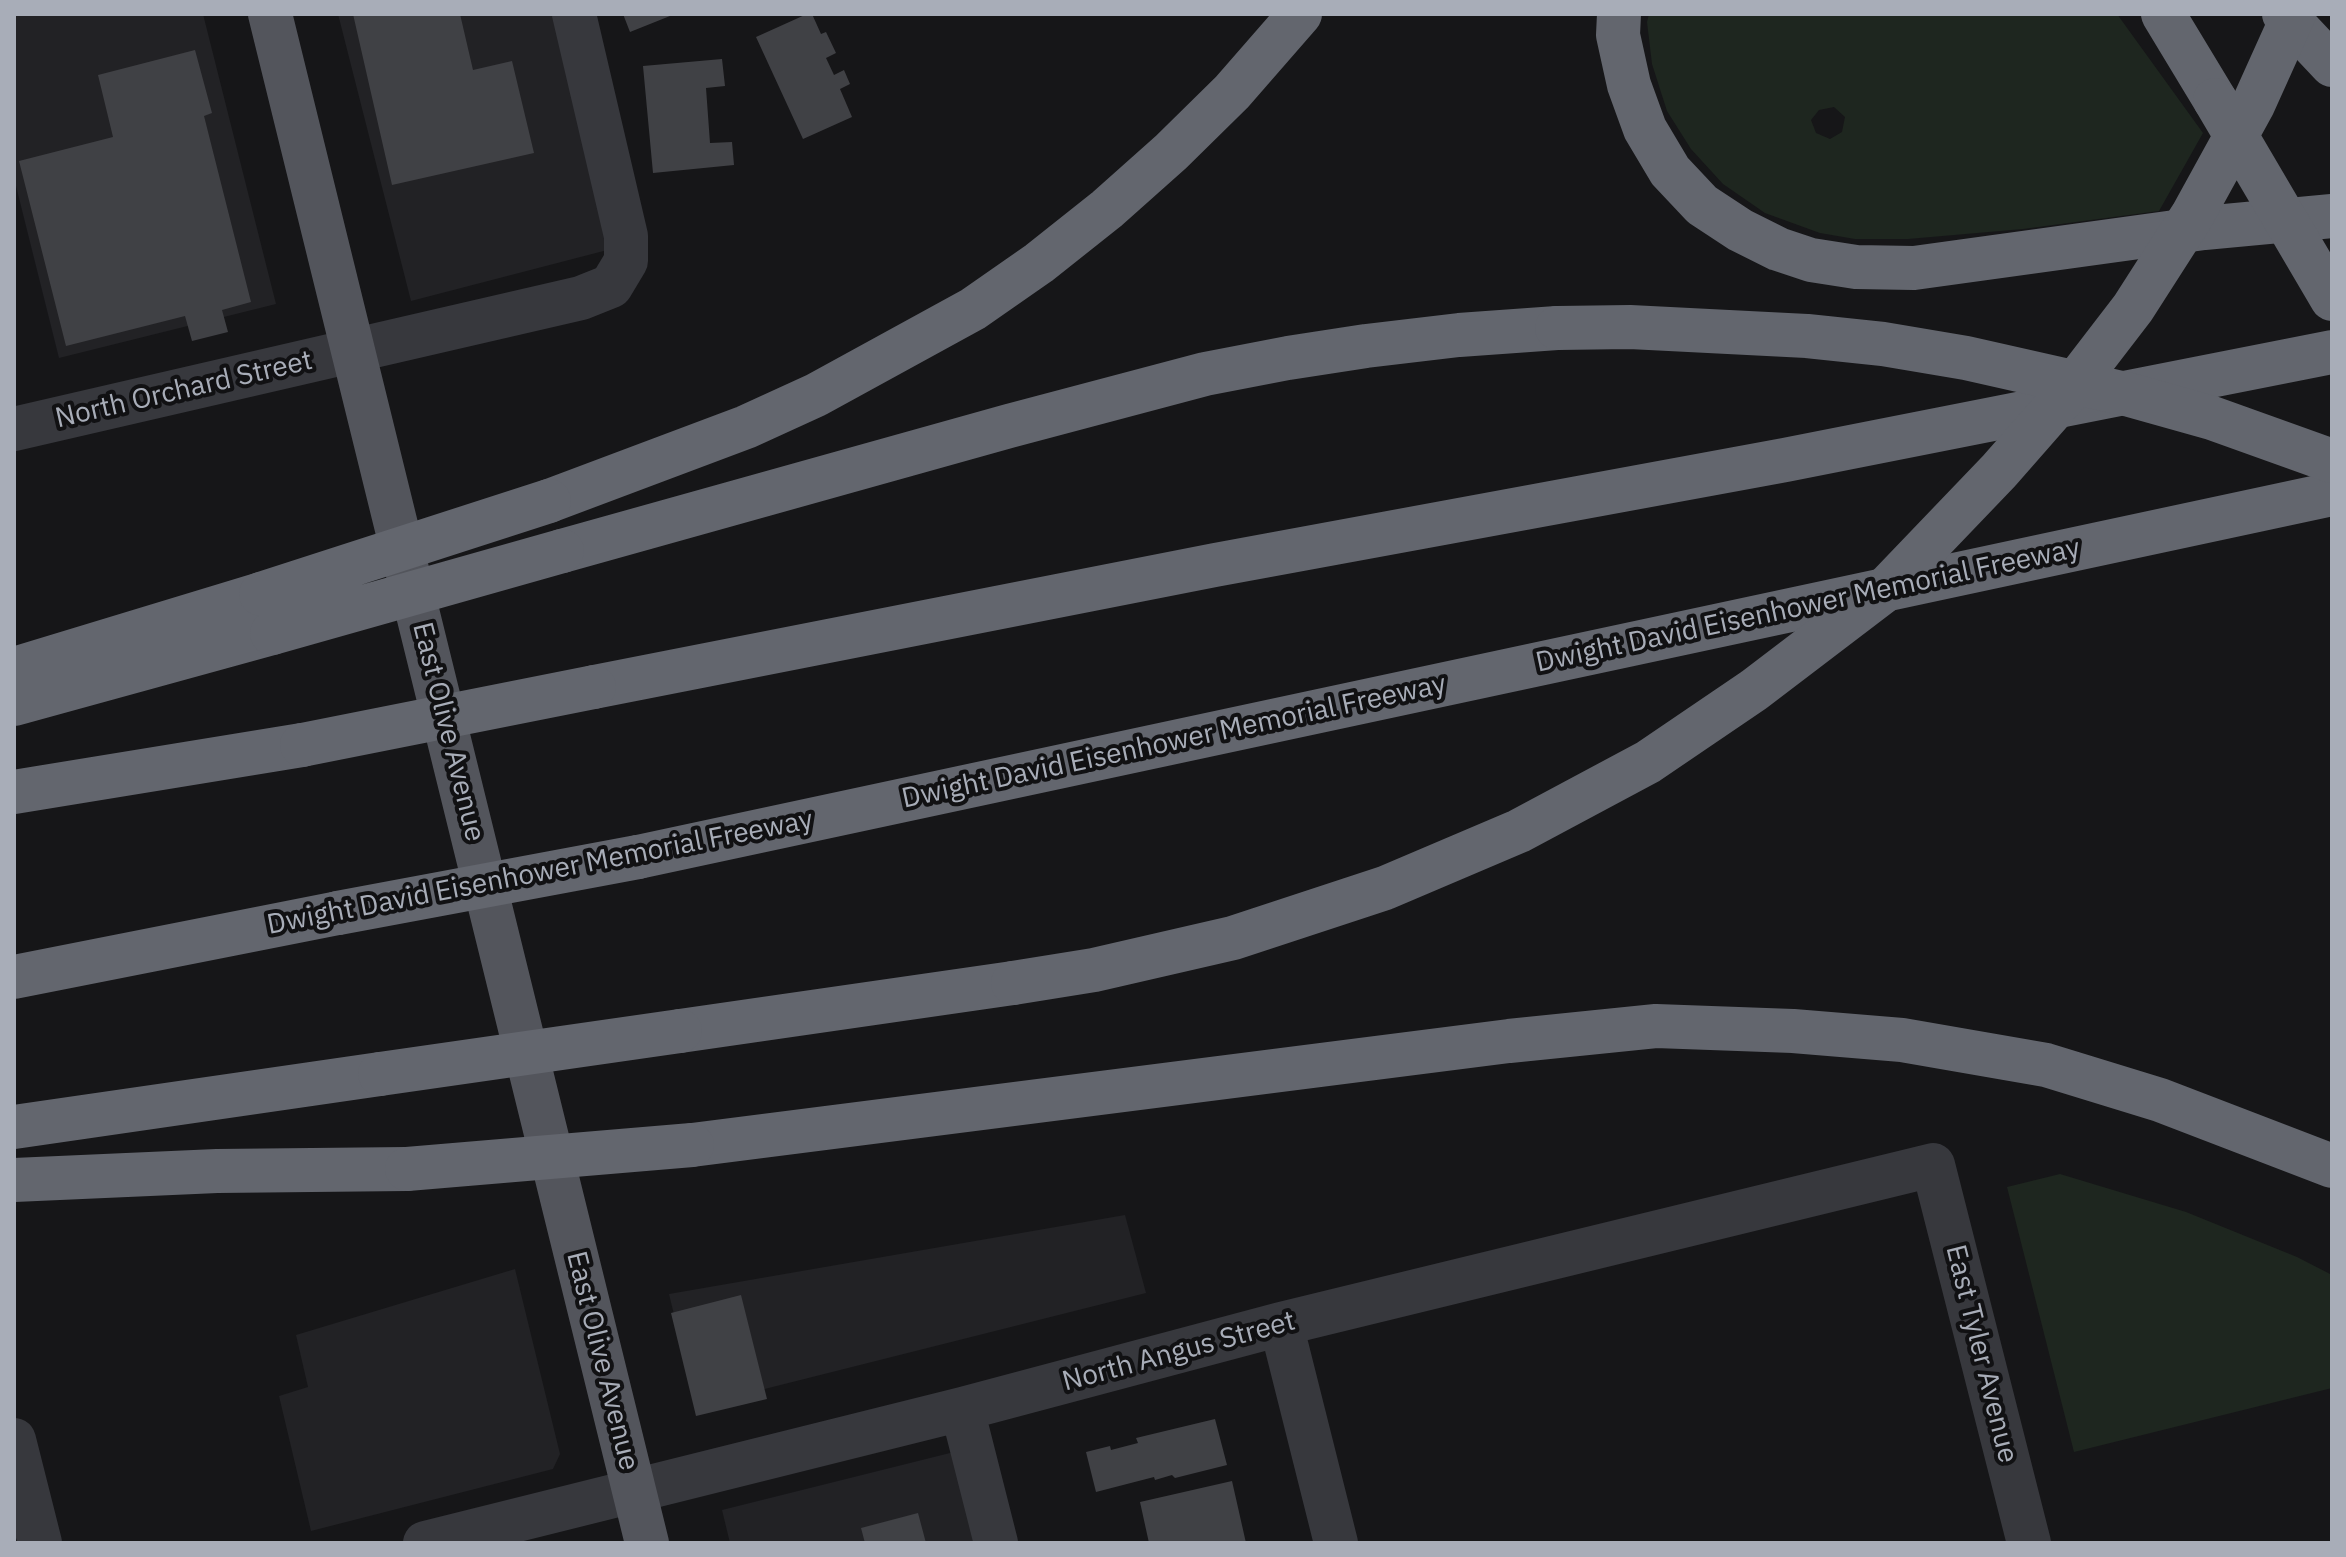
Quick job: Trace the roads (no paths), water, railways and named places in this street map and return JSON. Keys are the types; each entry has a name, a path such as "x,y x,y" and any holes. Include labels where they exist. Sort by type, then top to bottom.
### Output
{"highway":[{"path":"14,704 267,614 549,501 746,427 816,395 973,309 1039,263 1107,209 1171,152 1232,92 1300,14"},
{"path":"1619,14 1618,35 1629,85 1645,129 1670,171 1702,205 1740,230 1778,249 1811,260 1856,267 1914,268 2204,228 2332,216"},
{"path":"2163,14 2332,299"},
{"path":"2284,14 2332,65"},
{"path":"14,1127 1094,970 1219,942 1385,888 1519,831 1648,762 1754,690 1884,591 1999,471 2070,390 2133,308 2192,216 2253,105 2294,14"},
{"path":"14,669 562,551 1205,374 1366,346 1459,335 1557,328 1645,328 1807,336 1883,344 1966,358 2144,399 2212,418 2332,461"},
{"path":"14,792 302,745 1215,565 1770,463 2332,352"},
{"name":"Dwight David Eisenhower Memorial Freeway","path":"14,977 638,857 2332,494"},
{"path":"14,1180 217,1171 407,1169 692,1145 1493,1043 1656,1026 1793,1031 1902,1040 2046,1065 2215,1120 2332,1166"}],"main road":[{"name":"East Olive Avenue","path":"270,14 647,1543"}],"street":[{"name":"North Orchard Street","path":"14,429 581,298 611,286 626,261 626,236 574,14"},
{"name":"North Angus Street","path":"425,1543 962,1409 1281,1324 1933,1165"},
{"name":"East Tyler Avenue","path":"1933,1165 2029,1543"},
{"path":"1281,1324 1336,1543"},
{"path":"962,1409 996,1543"},
{"path":"14,1440 40,1543"}]}
